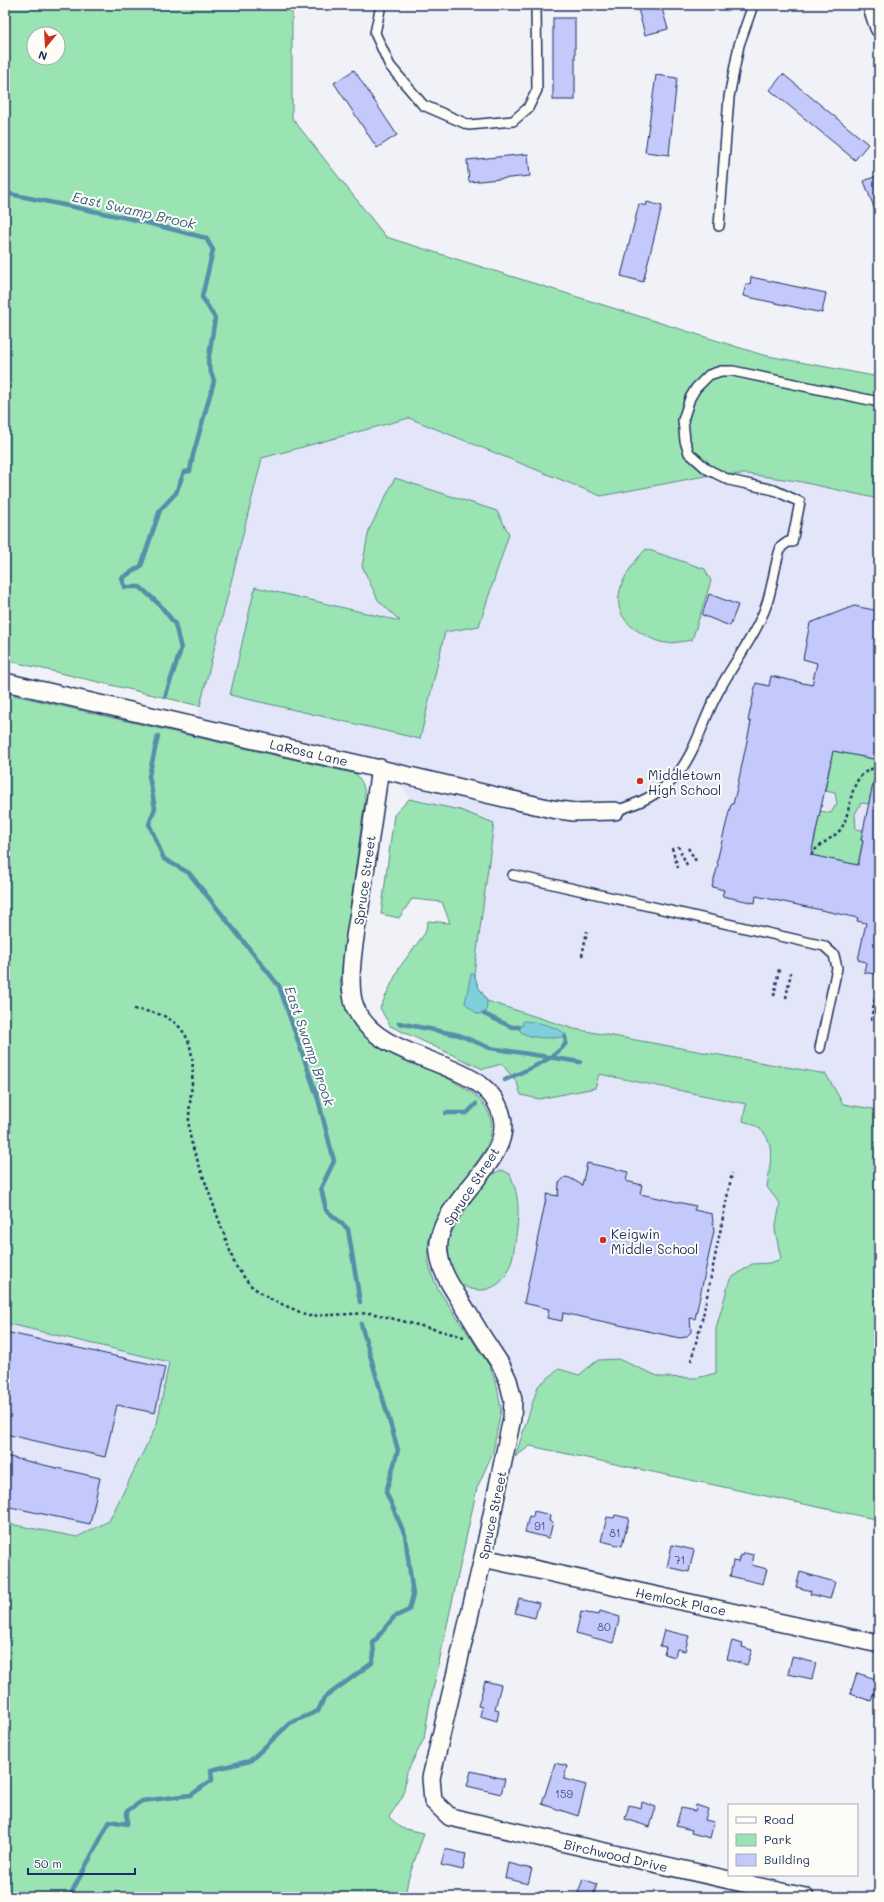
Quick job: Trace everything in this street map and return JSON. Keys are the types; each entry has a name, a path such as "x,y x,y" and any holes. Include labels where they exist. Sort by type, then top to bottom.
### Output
{"street":[{"path":"871,5 879,28"},
{"name":"LaRosa Lane","path":"5,682 552,809 574,812 615,811"},
{"name":"Spruce Street","path":"380,768 354,952 352,992 354,1006 362,1019 372,1030 388,1043 468,1077 480,1086 494,1100 503,1121 502,1133 498,1147 450,1214 440,1235 438,1246 445,1277 501,1365 508,1380 513,1400 512,1418 482,1558 431,1778 433,1801"},
{"name":"Hemlock Place","path":"482,1558 879,1644"},
{"name":"Birchwood Drive","path":"433,1801 450,1817 735,1890 805,1897"}],"lane":[{"path":"381,5 375,33 390,66 422,105 469,125 513,121 528,108 537,90 536,5"},
{"path":"719,226 729,96 739,45 753,5"},
{"path":"615,811 645,800 663,788 675,777 690,754 716,696 762,616 770,596 781,547 788,542 792,542 800,502 774,490 729,480 707,469 689,452 685,441 683,420 687,404 696,388 709,375 721,371 733,370 879,402"},
{"path":"514,875 824,946 834,955 838,968 820,1048"}],"path":[{"path":"811,855 824,841 836,834 841,828 850,798 857,782 867,772 879,767"},
{"path":"678,846 687,865"},
{"path":"672,848 678,868"},
{"path":"688,848 696,861"},
{"path":"582,956 588,931"},
{"path":"774,996 779,970"},
{"path":"786,998 791,972"},
{"path":"871,1020 875,998"},
{"path":"134,1009 163,1016 177,1025 186,1038 193,1058 194,1073 189,1126 192,1145 235,1265 250,1285 268,1298 310,1316 371,1313 468,1338"},
{"path":"691,1361 703,1316 732,1173"}],"shaded area":[{"name":"Middletown High School","path":"409,418 601,496 710,475 747,474 797,481 879,499 879,1110 843,1104 826,1074 574,1029 487,1001 478,986 474,974 494,823 460,810 409,799 392,762 197,718 261,458"},
{"name":"Keigwin Middle School","path":"461,1060 483,1069 502,1064 517,1083 521,1095 598,1074 746,1104 754,1124 768,1137 772,1154 767,1187 780,1204 775,1230 781,1260 770,1263 752,1264 716,1328 717,1373 697,1378 660,1377 618,1359 598,1360 579,1375 559,1369 538,1386 529,1415 501,1410 500,1398 493,1373 438,1289 432,1277 427,1255 430,1236 436,1219 485,1150 491,1138 492,1129 489,1114 484,1103 457,1082"},
{"path":"5,1323 170,1362 157,1424 109,1521 77,1537 5,1523"}],"green space":[{"path":"5,5 292,5 292,118 386,237 763,355 879,377 879,499 797,481 747,474 710,475 601,496 409,418 262,458 200,706 5,660"},
{"path":"395,478 497,511 509,534 479,626 445,632 420,739 230,695 255,587 400,621 378,600 362,566 369,530"},
{"path":"646,549 705,569 711,581 692,640 667,643 656,641 638,631 627,622 621,612 619,602 620,591 624,580 630,569"},
{"path":"5,693 356,774 363,785 365,799 340,984 348,1009 361,1031 374,1044 390,1054 455,1082 474,1095 487,1109 491,1128 485,1150 453,1195 432,1229 428,1250 432,1274 438,1289 489,1365 497,1386 501,1410 493,1452 477,1488 429,1708 424,1739 407,1772 403,1796 389,1817 401,1828 424,1833 408,1880 405,1897 5,1897 5,1523 77,1537 109,1521 157,1424 169,1362 5,1323"},
{"path":"827,749 879,760 879,773 874,797 870,796 869,804 861,803 855,814 856,829 863,830 861,840 863,841 858,865 804,854 814,843 820,811 831,813 837,803 835,793 825,791 831,761"},
{"path":"409,799 460,810 494,823 474,974 478,986 487,1001 574,1029 826,1074 843,1104 879,1110 879,1520 530,1446 515,1457 538,1386 559,1369 579,1375 598,1360 618,1359 660,1377 697,1378 716,1373 716,1328 730,1279 752,1264 770,1263 781,1259 775,1230 780,1204 767,1187 771,1156 770,1147 762,1131 743,1121 746,1104 599,1074 595,1088 539,1099 521,1095 517,1083 502,1064 483,1069 390,1026 380,1008 399,968 425,933 428,921 450,923 442,902 412,899 399,918 381,914 394,815"},
{"path":"502,1170 510,1174 516,1190 518,1205 518,1220 512,1258 507,1274 494,1287 481,1290 472,1289 464,1286 457,1280 449,1266 449,1239 456,1224 479,1189 490,1177"}],"water":[{"path":"471,974 474,974 478,986 487,1001 486,1013 484,1014 477,1014 465,1003"},
{"path":"523,1021 550,1026 566,1034 565,1037 541,1038 529,1036 520,1031 519,1027 523,1025"}],"building":[{"path":"637,5 661,5 668,29 645,35"},
{"path":"553,18 575,18 575,100 553,100"},
{"path":"354,70 397,135 377,148 334,83"},
{"path":"783,74 868,144 855,160 770,90"},
{"path":"656,75 677,78 669,155 645,152"},
{"path":"528,154 530,176 469,182 467,160"},
{"path":"879,175 879,218 878,218 864,181"},
{"path":"647,202 662,206 643,282 621,276 639,204 646,206"},
{"path":"751,277 826,293 822,313 743,296 746,284 750,285"},
{"path":"709,594 738,605 730,626 702,615"},
{"path":"854,606 879,611 879,694 876,707 879,708 879,760 833,751 811,855 858,865 863,841 861,840 874,779 879,780 879,975 864,972 866,962 858,960 866,923 857,921 858,918 756,896 755,903 722,896 724,890 712,887 731,804 733,804 737,788 751,722 748,721 756,683 769,686 771,676 812,685 817,663 803,659 810,623"},
{"path":"587,1163 628,1172 626,1181 642,1185 640,1194 696,1206 694,1210 712,1214 714,1231 695,1319 690,1318 691,1332 686,1337 680,1338 563,1313 562,1321 547,1318 549,1309 524,1303 547,1194 558,1196 559,1183 565,1177 570,1178 582,1185"},
{"path":"5,1332 165,1367 155,1413 117,1405 105,1457 5,1434"},
{"path":"5,1456 100,1478 90,1524 5,1506"},
{"path":"534,1511 550,1515 549,1521 553,1522 549,1538 525,1532 529,1516 533,1517"},
{"path":"615,1515 629,1518 622,1546 601,1541 607,1517 614,1518"},
{"path":"672,1545 694,1550 689,1572 667,1567"},
{"path":"744,1553 754,1555 752,1565 767,1569 763,1584 730,1576 733,1561 738,1562 740,1555 743,1556"},
{"path":"800,1572 835,1582 830,1599 810,1594 811,1591 796,1587"},
{"path":"519,1598 539,1603 535,1618 515,1613"},
{"path":"600,1611 620,1617 613,1643 576,1633 581,1612 599,1615"},
{"path":"664,1630 689,1636 685,1651 677,1649 675,1657 664,1654 666,1647 660,1646"},
{"path":"732,1641 743,1644 742,1647 752,1650 747,1665 727,1659"},
{"path":"792,1657 816,1663 812,1679 788,1674"},
{"path":"857,1673 879,1680 879,1693 874,1692 871,1701 850,1694"},
{"path":"485,1681 501,1685 495,1709 499,1710 497,1721 480,1716 482,1707 478,1706"},
{"path":"555,1763 567,1766 564,1779 586,1785 578,1816 542,1804"},
{"path":"471,1771 505,1779 501,1794 467,1786"},
{"path":"642,1802 656,1807 650,1827 625,1819 629,1805 641,1808"},
{"path":"696,1805 708,1809 705,1820 714,1822 710,1838 691,1833 692,1830 676,1826 681,1808 695,1811"},
{"path":"445,1849 466,1854 463,1870 441,1865"},
{"path":"508,1863 532,1869 528,1884 505,1878"},
{"path":"583,1879 597,1884 593,1897 582,1897 582,1894 578,1893"}],"waterway":[{"name":"East Swamp Brook","path":"5,193 132,219 206,238 213,250 202,297 215,318 208,363 214,381 193,455 190,471 184,472 176,493 160,510 141,566 122,578 125,587 140,587 160,605 175,624 181,649 165,697"},
{"name":"East Swamp Brook","path":"158,736 149,776 155,808 149,824 164,859 189,873 279,986 318,1099 334,1161 321,1188 326,1210 348,1229 360,1302"},
{"path":"484,1014 512,1027 519,1027"},
{"path":"399,1023 459,1035 490,1048 580,1062"},
{"path":"505,1080 554,1055 566,1043 565,1037"},
{"path":"446,1113 467,1113 476,1104"},
{"name":"East Swamp Brook","path":"69,1897 110,1821 127,1824 127,1811 142,1801 191,1795 212,1780 211,1770 250,1761 290,1723 318,1711 324,1698 372,1663 374,1654 373,1643 394,1617 409,1610 413,1595 405,1535 386,1492 398,1450 361,1324"}],"place":[{"name":"Middletown High School","path":"640,781"},
{"name":"Keigwin Middle School","path":"603,1240"}]}
